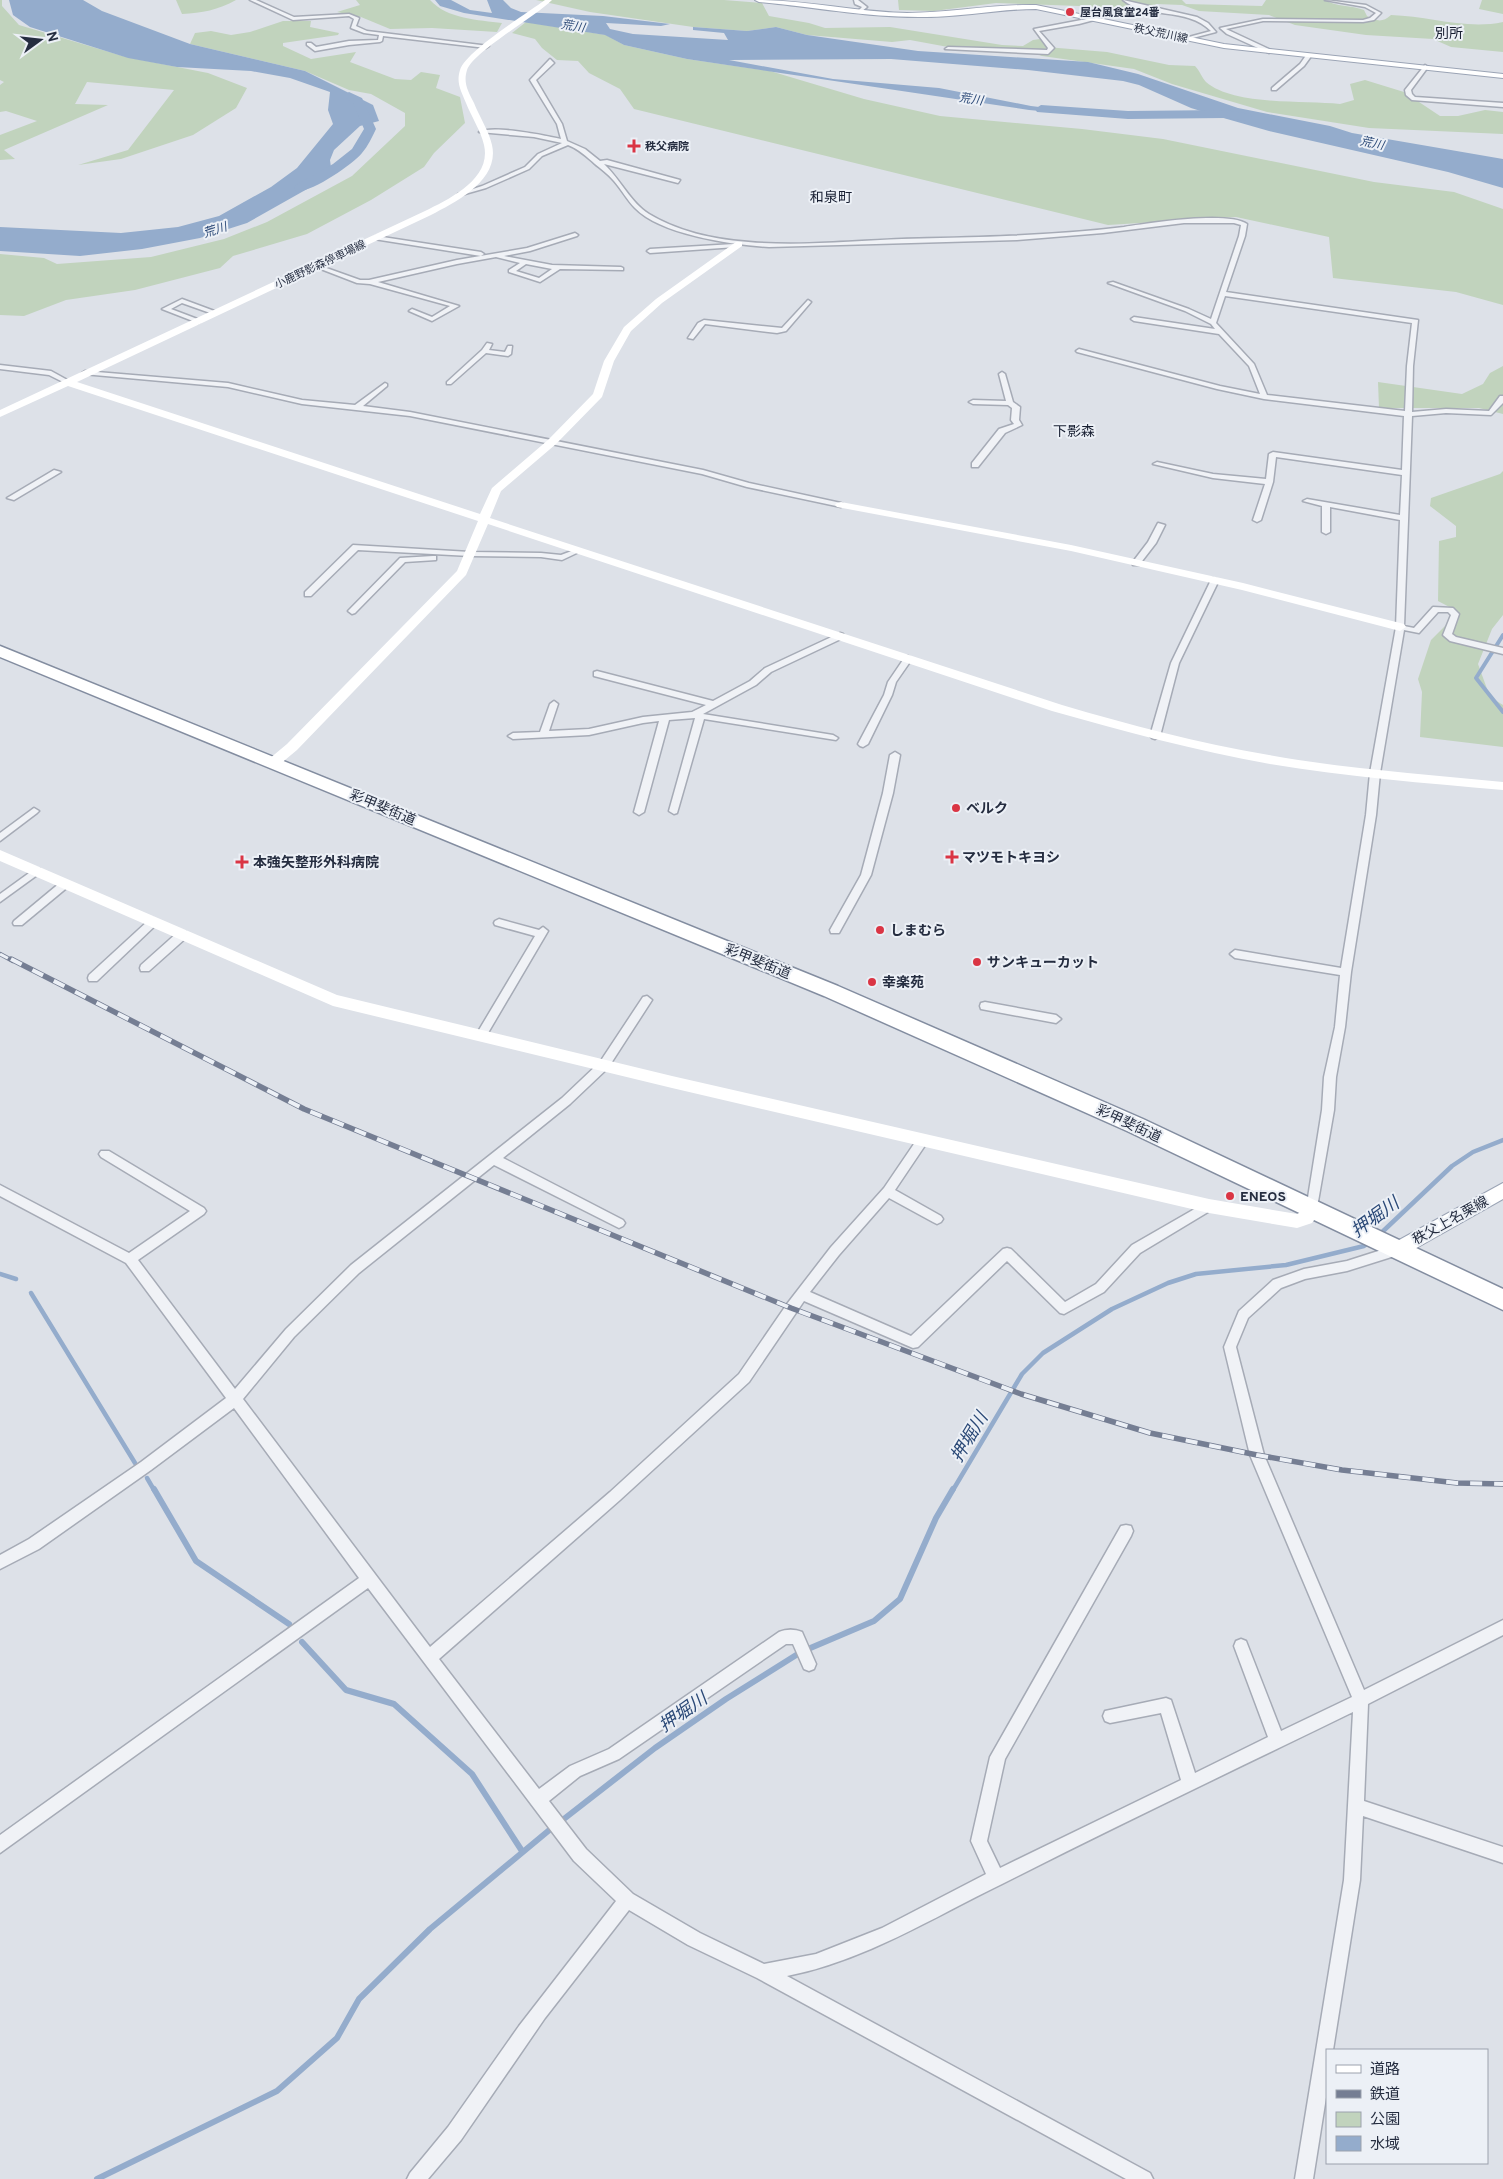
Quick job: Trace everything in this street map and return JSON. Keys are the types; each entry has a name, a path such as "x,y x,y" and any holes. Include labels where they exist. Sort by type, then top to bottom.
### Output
{"highway":[{"name":"彩甲斐街道","path":"0,650 917,1028 1135,1125 1503,1300"}],"main road":[{"name":"秩父荒川線","path":"759,0 860,11 925,15 1022,6 1224,46 1503,76"},
{"name":"秩父上名栗線","path":"1389,1246 1503,1190"}],"street":[{"path":"252,0 293,19 343,14 355,16 353,27 356,29 382,35 486,46"},
{"name":"小鹿野影森停車場線","path":"0,414 376,238 460,195 482,174 490,153 461,83 467,64 486,46 549,0"},
{"path":"856,0 857,3 865,7 860,11"},
{"path":"1125,0 1135,6 1166,10 1196,19 1204,22 1214,32 1187,39"},
{"path":"1268,51 1260,45 1229,33 1222,28 1263,20 1363,21 1372,19 1379,13 1366,6 1327,0"},
{"path":"948,50 1048,52 1051,48 1036,30 1079,24 1092,19"},
{"path":"309,44 315,49 324,48 380,40 382,35"},
{"path":"1274,89 1302,65 1309,55"},
{"path":"550,61 551,63 533,80 536,89 545,99 564,131 566,142"},
{"path":"1425,67 1408,90 1409,95 1414,99 1503,105"},
{"path":"482,132 502,132 566,142 583,150 614,177 634,205 647,215 670,226 737,245"},
{"path":"460,195 484,187 527,168 540,155 566,142"},
{"path":"597,163 608,162 678,181"},
{"path":"650,251 737,245 1008,238 1103,232 1184,221 1235,221 1244,224 1242,236 1213,323"},
{"path":"316,266 359,282 369,282 457,262 528,250 575,235"},
{"path":"376,238 558,268 621,269"},
{"path":"274,762 292,747 462,572 496,490 552,442 598,395 609,361 627,329 659,301 737,245"},
{"path":"524,263 511,272 540,280 558,268"},
{"path":"369,282 456,306 432,319 412,312"},
{"path":"1112,283 1187,310 1213,323 1252,365 1264,397"},
{"path":"0,855 333,1000 922,1141 1209,1206 1297,1221 1306,1218 1312,1210 1328,1110 1330,1077 1340,1027 1346,972 1371,815 1375,774 1400,627 1408,472 1410,366 1416,320 1224,294"},
{"path":"198,321 165,309 182,301 215,313"},
{"path":"691,338 700,324 704,322 777,331 784,330 808,302"},
{"path":"1134,320 1222,332"},
{"path":"449,383 484,351 489,344"},
{"path":"484,351 508,354 510,347"},
{"path":"1079,351 1219,388 1264,397 1409,414 1446,411 1491,413 1503,398"},
{"path":"0,367 51,373 66,382 576,551 1057,708 1155,736 1240,755 1375,774 1503,786"},
{"path":"0,372 9,368"},
{"path":"85,373 228,386 302,402 410,414 703,472 746,485 841,505 964,527 1136,562 1416,631 1436,609 1450,610 1455,614 1447,635 1453,639 1503,651"},
{"path":"1002,374 1010,403"},
{"path":"357,407 385,385"},
{"path":"973,402 1010,403 1016,407 1015,420 1018,426 1002,431 975,465"},
{"path":"1257,520 1269,482 1273,454 1408,472"},
{"path":"1157,464 1213,476 1269,482"},
{"path":"11,498 57,472"},
{"path":"1307,501 1405,518"},
{"path":"1326,504 1326,532"},
{"path":"1136,562 1152,543 1161,525"},
{"path":"308,594 356,547 470,554 540,555 562,558 576,551"},
{"path":"352,611 403,560 435,557 444,552"},
{"path":"1155,736 1175,663 1182,655 1190,628 1204,605 1215,580"},
{"path":"674,811 697,715 753,683 768,670 840,636"},
{"path":"863,744 888,696 892,682 908,658"},
{"path":"597,674 714,704"},
{"path":"543,735 554,704"},
{"path":"513,736 589,732 642,720 697,715 833,738"},
{"path":"638,812 665,717"},
{"path":"835,930 866,875 888,793 895,755"},
{"path":"0,838 34,811"},
{"path":"0,899 36,871"},
{"path":"18,922 66,884"},
{"path":"93,978 153,922"},
{"path":"481,1035 542,932 500,923"},
{"path":"146,968 182,935"},
{"path":"1236,954 1346,972"},
{"path":"0,1562 34,1544 146,1466 234,1400 290,1333 355,1269 566,1101 604,1065 647,1000"},
{"path":"985,1006 1056,1019"},
{"path":"430,1657 615,1496 744,1378 802,1294 835,1251 888,1191 922,1141"},
{"path":"105,1154 200,1211 130,1259"},
{"path":"494,1159 619,1223"},
{"path":"0,1190 130,1259 369,1579 580,1855 627,1900 694,1939 763,1972 1144,2179"},
{"path":"888,1191 937,1219"},
{"path":"802,1294 913,1343 1008,1253 1064,1309 1100,1288 1136,1249 1209,1206"},
{"path":"1304,2179 1352,1880 1361,1700 1257,1455 1230,1347 1243,1314 1277,1284 1304,1274 1347,1266 1389,1246"},
{"path":"996,1878 980,1841 998,1757 1126,1531"},
{"path":"0,1845 369,1579"},
{"path":"763,1972 816,1962 887,1934 996,1878 1361,1700 1503,1627"},
{"path":"538,1800 575,1771 614,1754 784,1637 797,1637 809,1663"},
{"path":"1241,1646 1277,1741"},
{"path":"1110,1716 1166,1705 1190,1783"},
{"path":"1356,1806 1503,1855"},
{"path":"416,2179 458,2127 545,2004 627,1900"}],"green space":[{"path":"0,0 2,0 2,6 19,25 126,57 208,73 247,88 236,108 193,135 121,159 78,165 128,150 174,90 87,82 75,104 108,105 4,150 15,159 0,160 0,135 37,121 6,111 0,112 0,85 4,82 0,80"},
{"path":"176,0 236,0 210,10 182,14"},
{"path":"356,0 430,0 454,15 502,23 497,32 432,28 390,29 361,17 337,12 360,5"},
{"path":"536,0 724,0 762,3 769,16 809,23 825,28 890,27 1002,45 1023,46 1033,40 1040,39 1046,47 1107,52 1169,65 1195,66 1203,79 1218,90 1234,95 1270,100 1340,104 1354,100 1350,84 1365,80 1404,92 1440,116 1458,116 1485,110 1503,112 1503,134 1369,128 1267,112 1172,84 1134,69 1042,56 1028,51 959,49 910,40 892,42 807,35 776,27 747,31 693,27 590,12"},
{"path":"898,0 1182,0 1186,4 1262,6 1266,0 1325,0 1334,4 1364,10 1367,16 1379,20 1391,15 1461,24 1503,22 1503,52 1451,47 1433,39 1366,35 1295,25 1269,15 1199,11 1182,5 1156,4 1150,11 1130,15 1079,6 996,3 934,11 899,10"},
{"path":"1482,0 1503,0 1503,14 1479,9"},
{"path":"283,21 311,21 310,27 339,33 338,35 283,43 283,46 311,59 356,52 350,62 395,79 411,80 421,72 440,75 436,88 460,97 465,123 434,153 424,167 371,200 307,234 233,256 220,268 135,290 66,300 24,316 0,315 0,254 44,258 57,264 151,257 224,239 267,222 352,176 405,126 405,113 371,94 349,90 305,71 190,44 195,33 211,31 231,35 250,32"},
{"path":"526,22 606,35 624,45 687,59 770,71 864,99 940,116 1082,129 1163,139 1374,182 1454,192 1503,209 1503,305 1456,292 1333,278 1329,237 1236,217 1108,225 634,109 620,89 589,73 578,61 557,60 542,48 535,39 512,33"},
{"path":"1503,366 1503,414 1479,408 1379,408 1378,382 1462,394 1483,384 1490,373"},
{"path":"1503,471 1503,615 1492,629 1478,664 1490,697 1503,705 1503,747 1420,737 1422,692 1418,679 1431,640 1446,625 1458,622 1459,612 1438,601 1439,541 1456,537 1456,526 1430,506 1431,498 1500,474"}],"water":[{"path":"9,0 83,0 102,11 190,44 305,71 373,105 379,121 360,126 334,150 330,160 332,175 247,223 200,238 142,249 80,256 0,251 0,227 121,233 178,227 219,216 271,187 297,168 333,124 328,110 330,92 290,78 251,71 177,67 128,58 30,27 13,15"},
{"path":"435,0 451,0 470,10 492,13 487,0 503,0 511,8 521,12 603,16 670,24 661,26 606,23 610,29 633,34 728,40 724,33 693,30 693,27 747,31 776,27 807,35 918,51 1088,62 1138,74 1238,108 1330,126 1352,133 1503,159 1503,188 1448,172 1269,131 1191,108 1139,85 1123,81 1028,70 891,59 729,60 833,79 939,88 1031,106 1089,113 1073,114 1029,110 687,59 624,45 605,35 464,13 440,6"}],"waterway":[{"name":"荒川","path":"301,188 338,167 357,151 370,129 358,101 349,96"},
{"name":"荒川","path":"1041,109 1128,115 1225,114 1246,117"},
{"name":"押堀川","path":"1503,635 1476,678 1503,712"},
{"name":"押堀川","path":"1379,1235 1452,1166 1473,1152 1503,1140"},
{"name":"押堀川","path":"953,1490 1022,1374 1043,1353 1112,1309 1168,1283 1196,1274 1286,1265 1364,1246 1371,1241"},
{"path":"0,1274 16,1279"},
{"path":"31,1293 135,1463"},
{"path":"147,1478 154,1490"},
{"path":"154,1489 196,1561 289,1624"},
{"name":"押堀川","path":"560,1822 655,1748 726,1699 801,1652 874,1621 900,1599 936,1518 953,1489"},
{"path":"302,1642 346,1690 394,1704 472,1774 522,1851"},
{"path":"97,2179 277,2091 337,2038 359,1999 430,1929 553,1827"}],"railway":[{"path":"0,954 13,961"},
{"path":"11,959 304,1109 791,1308 1021,1394 1150,1433 1257,1455 1342,1470 1457,1483 1503,1484"}],"place":[{"name":"屋台風食堂24番","path":"1070,12"},
{"name":"秩父病院","path":"634,146"},
{"name":"ベルク","path":"956,808"},
{"name":"マツモトキヨシ","path":"952,857"},
{"name":"本強矢整形外科病院","path":"242,862"},
{"name":"しまむら","path":"880,930"},
{"name":"サンキューカット","path":"977,962"},
{"name":"幸楽苑","path":"872,982"},
{"name":"ENEOS","path":"1230,1196"}],"district":[{"name":"別所","path":"1449,33"},
{"name":"和泉町","path":"831,197"},
{"name":"下影森","path":"1074,431"}]}
